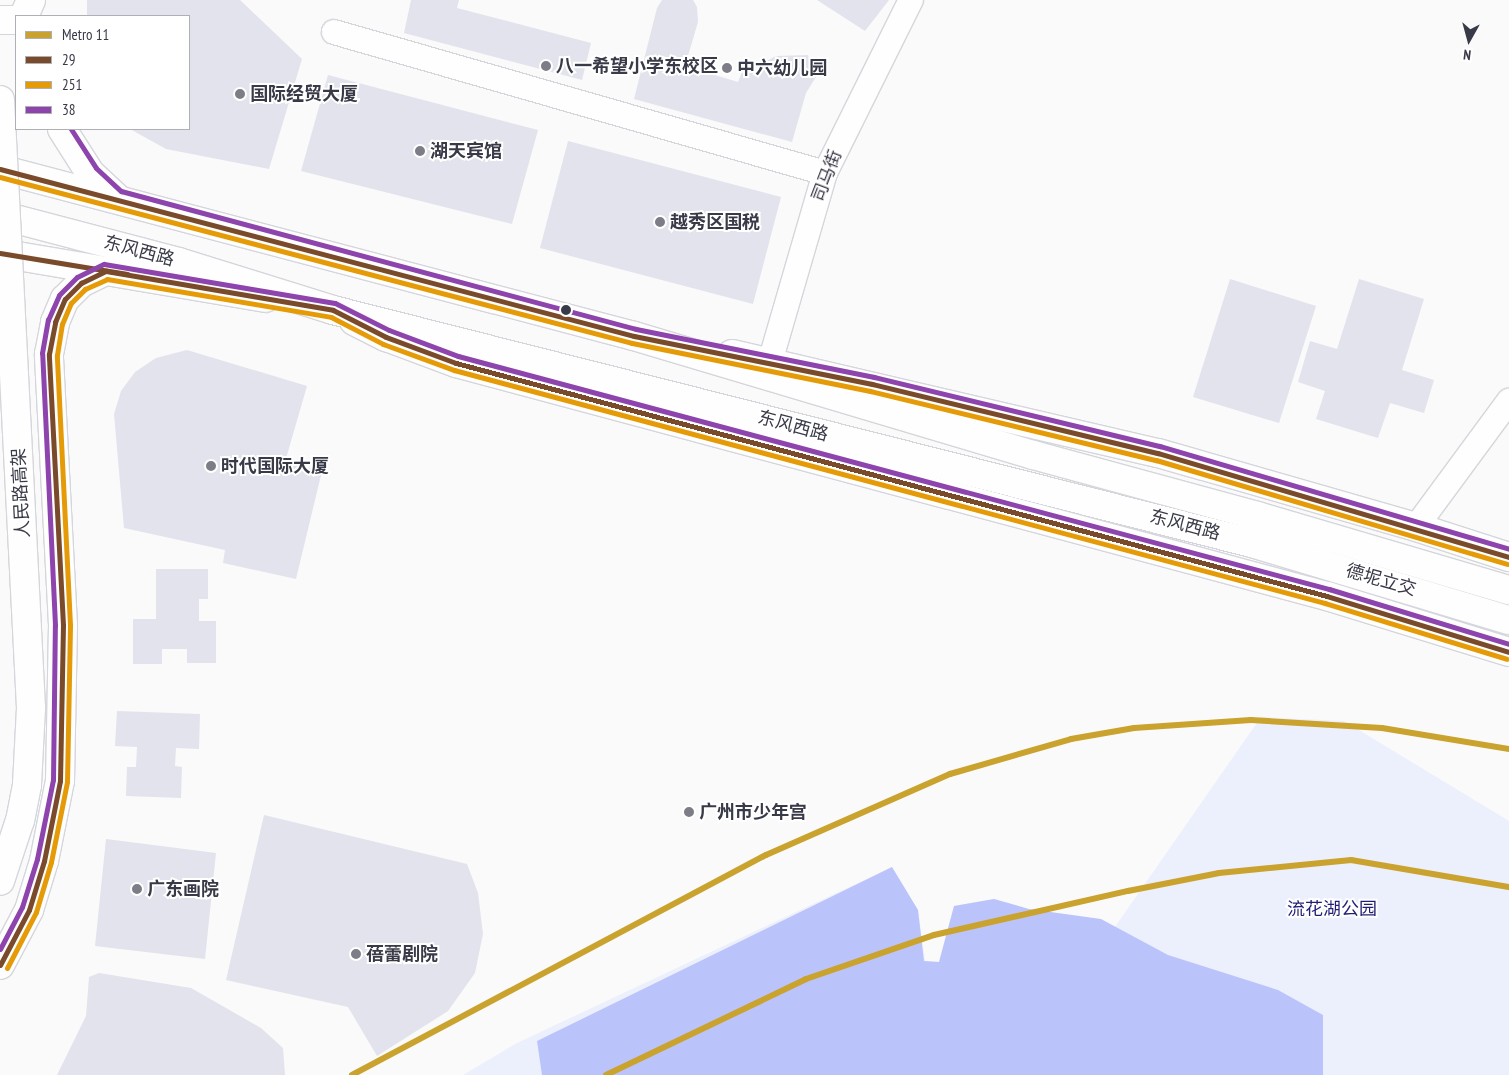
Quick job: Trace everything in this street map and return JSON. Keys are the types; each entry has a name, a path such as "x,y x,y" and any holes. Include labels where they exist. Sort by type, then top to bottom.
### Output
{"main road":[{"path":"18,0 23,15"},
{"path":"24,15 31,0"},
{"path":"0,20 15,20"},
{"name":"人民路高架","path":"0,100 31,708 27,785 20,820 0,881"},
{"path":"63,130 90,173 117,198"},
{"name":"东风西路","path":"0,169 117,198 634,336 1033,455 1257,516"},
{"name":"东风西路","path":"0,216 179,262 333,310 1252,543"},
{"path":"0,253 333,310"},
{"path":"0,965 29,910 44,861 60,781 63,625 51,437 49,354 54,322 65,299 82,283 106,271"},
{"name":"东风西路","path":"333,310 386,337 456,363 1318,593 1509,652"},
{"name":"东风西路","path":"634,336 770,362 1158,454 1416,527 1509,557"},
{"path":"0,393 32,396 49,418 51,437"},
{"name":"德坭立交","path":"1257,516 1509,590"},
{"name":"德坭立交","path":"1252,543 1509,620"}],"street":[{"name":"司马街","path":"770,362 825,173 911,0"},
{"path":"334,32 825,173"},
{"path":"1416,527 1509,401"}],"green space":[{"name":"流花湖公园","path":"1261,717 1344,721 1509,821 1509,1075 463,1075 517,1043 892,867 918,910 925,961 939,962 954,906 994,899 1110,934"}],"water":[{"path":"892,867 918,910 924,961 939,962 954,906 994,899 1029,909 1101,919 1168,955 1278,990 1323,1015 1323,1075 542,1075 537,1041"}],"building":[{"name":"国际经贸大厦","path":"87,0 240,0 302,59 269,169 166,149 132,130 190,130 190,15 87,15"},
{"path":"411,0 459,0 457,8 591,43 582,80 404,33"},
{"path":"662,0 693,0 697,7 698,22 685,66 738,82 744,67 758,73 761,64 776,56 808,55 816,77 806,93 792,142 634,99 657,8"},
{"path":"817,0 889,0 865,31"},
{"name":"湖天宾馆","path":"328,75 538,130 512,224 301,171"},
{"name":"越秀区国税","path":"568,141 781,197 753,304 540,248"},
{"path":"1230,279 1316,306 1279,423 1193,397"},
{"path":"1359,279 1424,299 1402,370 1434,380 1424,413 1390,403 1378,438 1316,419 1325,391 1298,382 1310,341 1337,349"},
{"name":"时代国际大厦","path":"187,350 307,386 285,462 322,471 296,579 223,563 225,550 124,528 114,414 121,391 135,372 156,358"},
{"path":"156,569 208,569 208,599 199,599 199,621 216,621 216,663 187,663 187,649 162,649 162,664 133,664 133,619 156,619"},
{"path":"117,711 200,714 199,749 176,748 175,766 182,767 181,798 126,796 127,767 136,767 137,747 115,746"},
{"name":"蓓蕾剧院","path":"264,815 467,864 478,893 483,934 475,973 448,1011 377,1056 348,1007 226,980"},
{"path":"106,839 216,853 205,959 95,946"},
{"path":"99,973 191,988 261,1028 283,1048 285,1075 57,1075 86,1016 89,977"}],"metro line":[{"name":"11","path":"352,1075 766,855 950,774 1071,739 1134,728 1251,720 1382,728 1509,749"},
{"name":"11","path":"606,1075 806,979 934,935 1128,891 1219,873 1351,860 1509,887"}],"transit line":[{"name":"38","path":"72,130 96,168 121,191 636,329 874,377 1160,446 1509,549"},
{"name":"29","path":"0,169 634,336 872,384 1158,453 1509,557"},
{"name":"251","path":"0,177 632,343 870,391 1156,460 1507,564"},
{"name":"29","path":"0,253 127,274"},
{"name":"38","path":"0,949 22,907 37,859 53,780 55,625 42,353 48,320 59,295 77,277 104,264 335,303 389,330 458,356 1329,589 1509,644"},
{"name":"29","path":"0,965 29,910 44,861 60,781 63,625 49,354 55,322 65,299 81,283 106,271 333,310 386,337 456,363 1327,596 1509,652"},
{"name":"251","path":"7,968 36,912 51,862 67,782 70,625 57,355 62,324 71,303 85,289 107,279 331,317 383,344 454,370 1325,603 1507,659"}],"place":[{"name":"八一希望小学东校区","path":"546,66"},
{"name":"中六幼儿园","path":"727,68"},
{"name":"国际经贸大厦","path":"240,94"},
{"name":"湖天宾馆","path":"420,151"},
{"name":"越秀区国税","path":"660,222"},
{"name":"时代国际大厦","path":"211,466"},
{"name":"广州市少年宫","path":"689,812"},
{"name":"广东画院","path":"137,889"},
{"name":"蓓蕾剧院","path":"356,954"}]}
